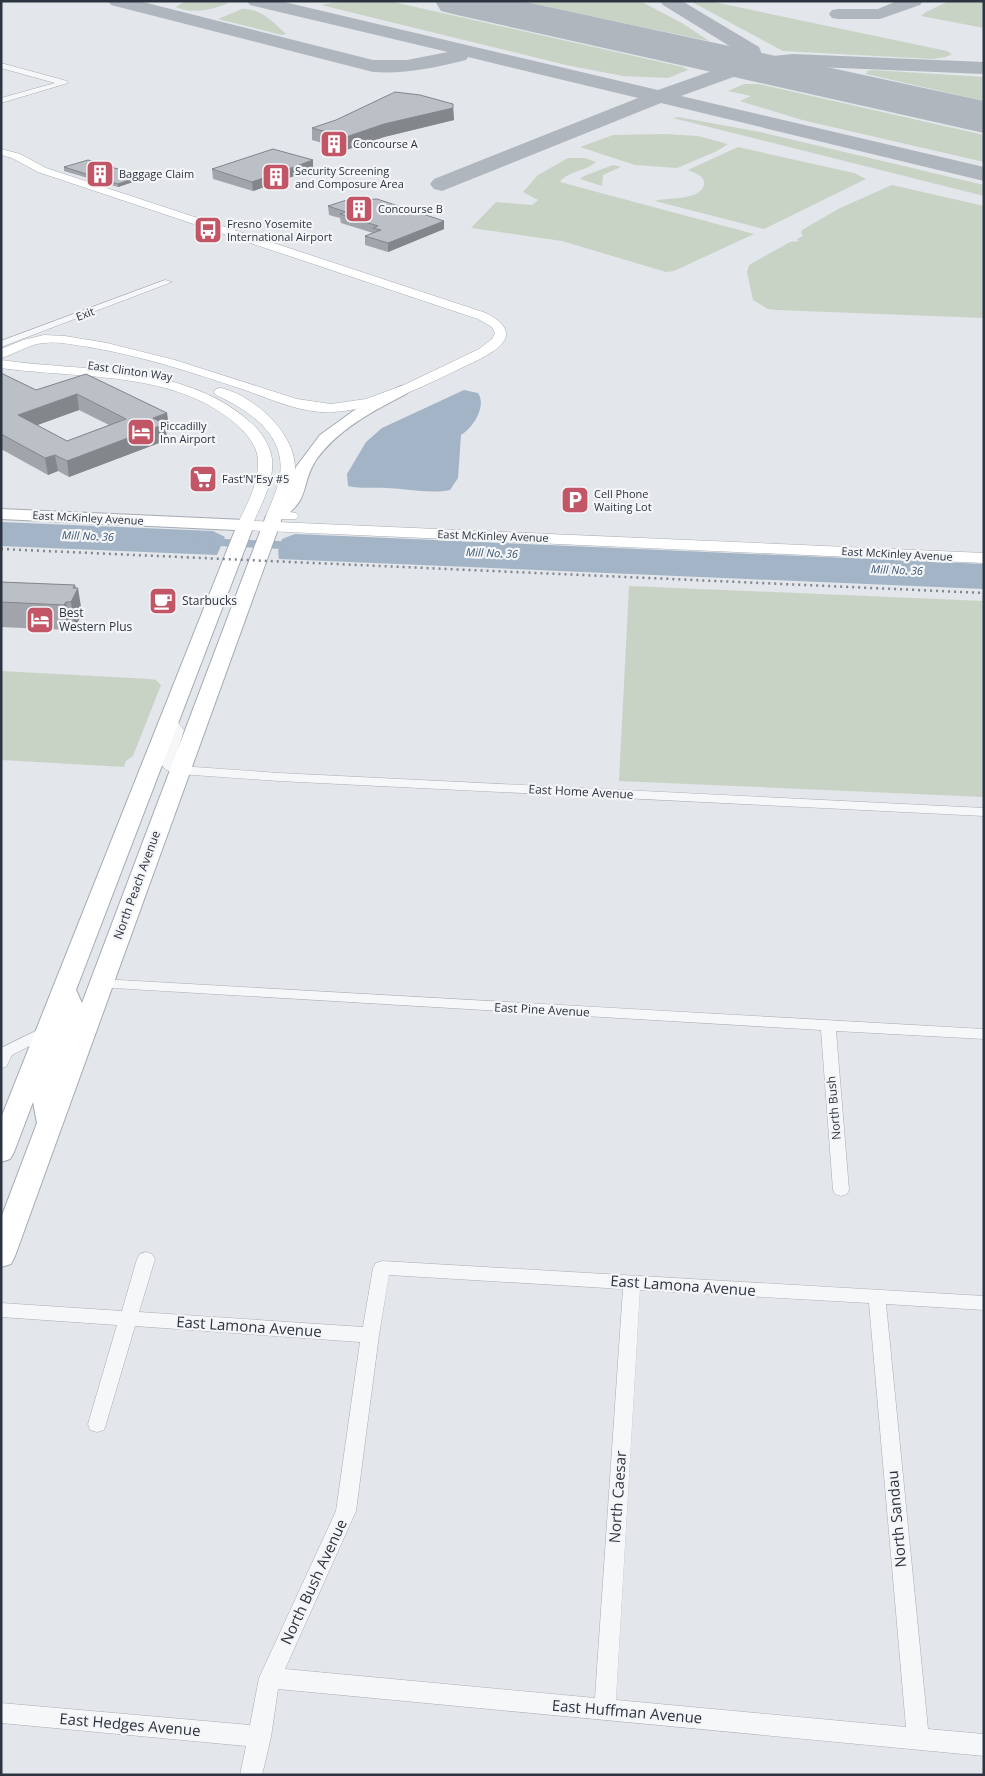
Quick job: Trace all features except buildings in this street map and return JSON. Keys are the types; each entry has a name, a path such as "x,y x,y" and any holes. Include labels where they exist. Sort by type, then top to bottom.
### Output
{"main road":[{"path":"1,152 16,156 42,170 489,320 500,328 502,334 495,345 484,352 401,391 345,422 331,434 307,461 300,473 290,505 267,534"},
{"path":"24,160 24,168 42,180 474,322 490,332 492,337 490,344 484,352"},
{"path":"273,257 288,252"},
{"path":"40,330 177,365 311,406 332,408 351,406 401,391"},
{"path":"1,354 22,344 43,339 66,339 100,345"},
{"name":"East Clinton Way","path":"1,354 37,360 117,366 160,373 197,383 240,402 262,417 270,426 283,445 287,455 286,477 267,534"},
{"name":"East Clinton Way","path":"1,364 151,381 198,395 225,409 246,424 264,451 265,469 263,479 242,532"},
{"name":"East McKinley Avenue","path":"1,504 242,532"},
{"name":"East McKinley Avenue","path":"1,514 267,534 984,558"},
{"path":"1,1152 112,862 242,532"},
{"name":"East McKinley Avenue","path":"267,534 984,546"},
{"name":"North Peach Avenue","path":"1,1256 267,534"},
{"path":"101,984 95,983 89,978 87,973 113,895 112,862"},
{"path":"48,1127 46,1084 70,1021 72,1007 70,995 63,989"}],"street":[{"path":"1,65 64,83 1,101"},
{"name":"Exit","path":"1,344 168,282"},
{"path":"169,719 178,730 167,764 179,770"},
{"name":"East Home Avenue","path":"179,770 279,777 984,812"},
{"name":"East Pine Avenue","path":"101,984 456,1006 984,1034"},
{"name":"North Bush","path":"828,1025 841,1190"},
{"path":"4,1057 48,1030"},
{"path":"97,1424 146,1259"},
{"name":"East Lamona Avenue","path":"382,1268 984,1303"},
{"name":"North Bush Avenue","path":"251,1775 260,1737 270,1678 346,1511 370,1335 382,1268"},
{"name":"North Caesar","path":"605,1710 632,1283"},
{"name":"North Sandau","path":"877,1298 918,1739"},
{"name":"East Lamona Avenue","path":"1,1310 370,1335"},
{"name":"East Huffman Avenue","path":"270,1678 984,1745"},
{"name":"East Hedges Avenue","path":"1,1713 260,1737"}],"green space":[{"path":"182,1 222,1 229,3 210,9 189,11 176,7 184,2"},
{"path":"310,1 389,1 683,67 688,70 668,78 623,76 566,65 321,5 337,2"},
{"path":"520,1 640,1 682,23 709,41"},
{"path":"709,1 947,51 952,54 933,59 783,51 692,2"},
{"path":"949,1 984,1 984,28 921,16"},
{"path":"242,9 261,13 286,34 282,35 218,19"},
{"path":"867,71 984,77 984,101 866,74"},
{"path":"744,84 759,84 984,135 984,162 802,120 740,101 751,96 728,91"},
{"path":"678,117 760,132 984,185 984,196 673,118"},
{"path":"665,134 698,136 728,144 717,151 677,168 635,165 580,147 613,135"},
{"path":"738,147 854,173 866,179 764,229 655,201 691,196 697,193 704,184 703,178 688,170"},
{"path":"568,158 585,158 596,162 563,178 560,182 754,234 674,271 666,272 562,241 471,228 496,202 532,205 538,200 523,192 538,175"},
{"path":"613,165 621,167 603,175 602,186 580,179 584,176"},
{"path":"892,185 984,206 984,318 777,310 768,309 753,300 747,272 749,265 790,242 799,241 797,239 803,236 802,230 840,208"},
{"path":"629,586 984,601 984,797 619,781"},
{"path":"1,671 150,679 156,680 161,685 133,756 126,761 124,767 1,760"}],"water":[{"path":"464,390 478,393 481,404 474,422 461,435 458,478 450,490 427,491 348,486 347,474 366,442 382,428"},
{"path":"1,522 213,531 225,537 217,555 1,546"},
{"path":"295,534 984,564 984,589 279,559 278,551 282,539"}],"waterway":[{"name":"Mill No. 36","path":"200,542 304,546"}],"taxiway":[{"path":"117,1 373,66 407,66 459,56"},
{"path":"256,1 659,97"},
{"path":"669,1 752,51 752,59 747,65"},
{"path":"838,14 880,14 914,1"},
{"path":"747,65 793,60 984,68"},
{"path":"659,97 747,65"},
{"path":"442,184 659,97"},
{"path":"659,97 984,174"}],"runway":[{"path":"457,1 984,117"}],"railway":[{"path":"1,549 984,593"}],"place":[{"name":"Concourse A","path":"334,144"},
{"name":"Baggage Claim","path":"100,174"},
{"name":"Security Screening and Composure Area","path":"276,177"},
{"name":"Concourse B","path":"359,209"},
{"name":"Fresno Yosemite International Airport","path":"208,230"},
{"name":"Piccadilly Inn Airport","path":"141,432"},
{"name":"Fast'N'Esy #5","path":"203,479"},
{"name":"Cell Phone Waiting Lot","path":"575,500"},
{"name":"Starbucks","path":"163,601"},
{"name":"Best Western Plus","path":"40,620"}]}
